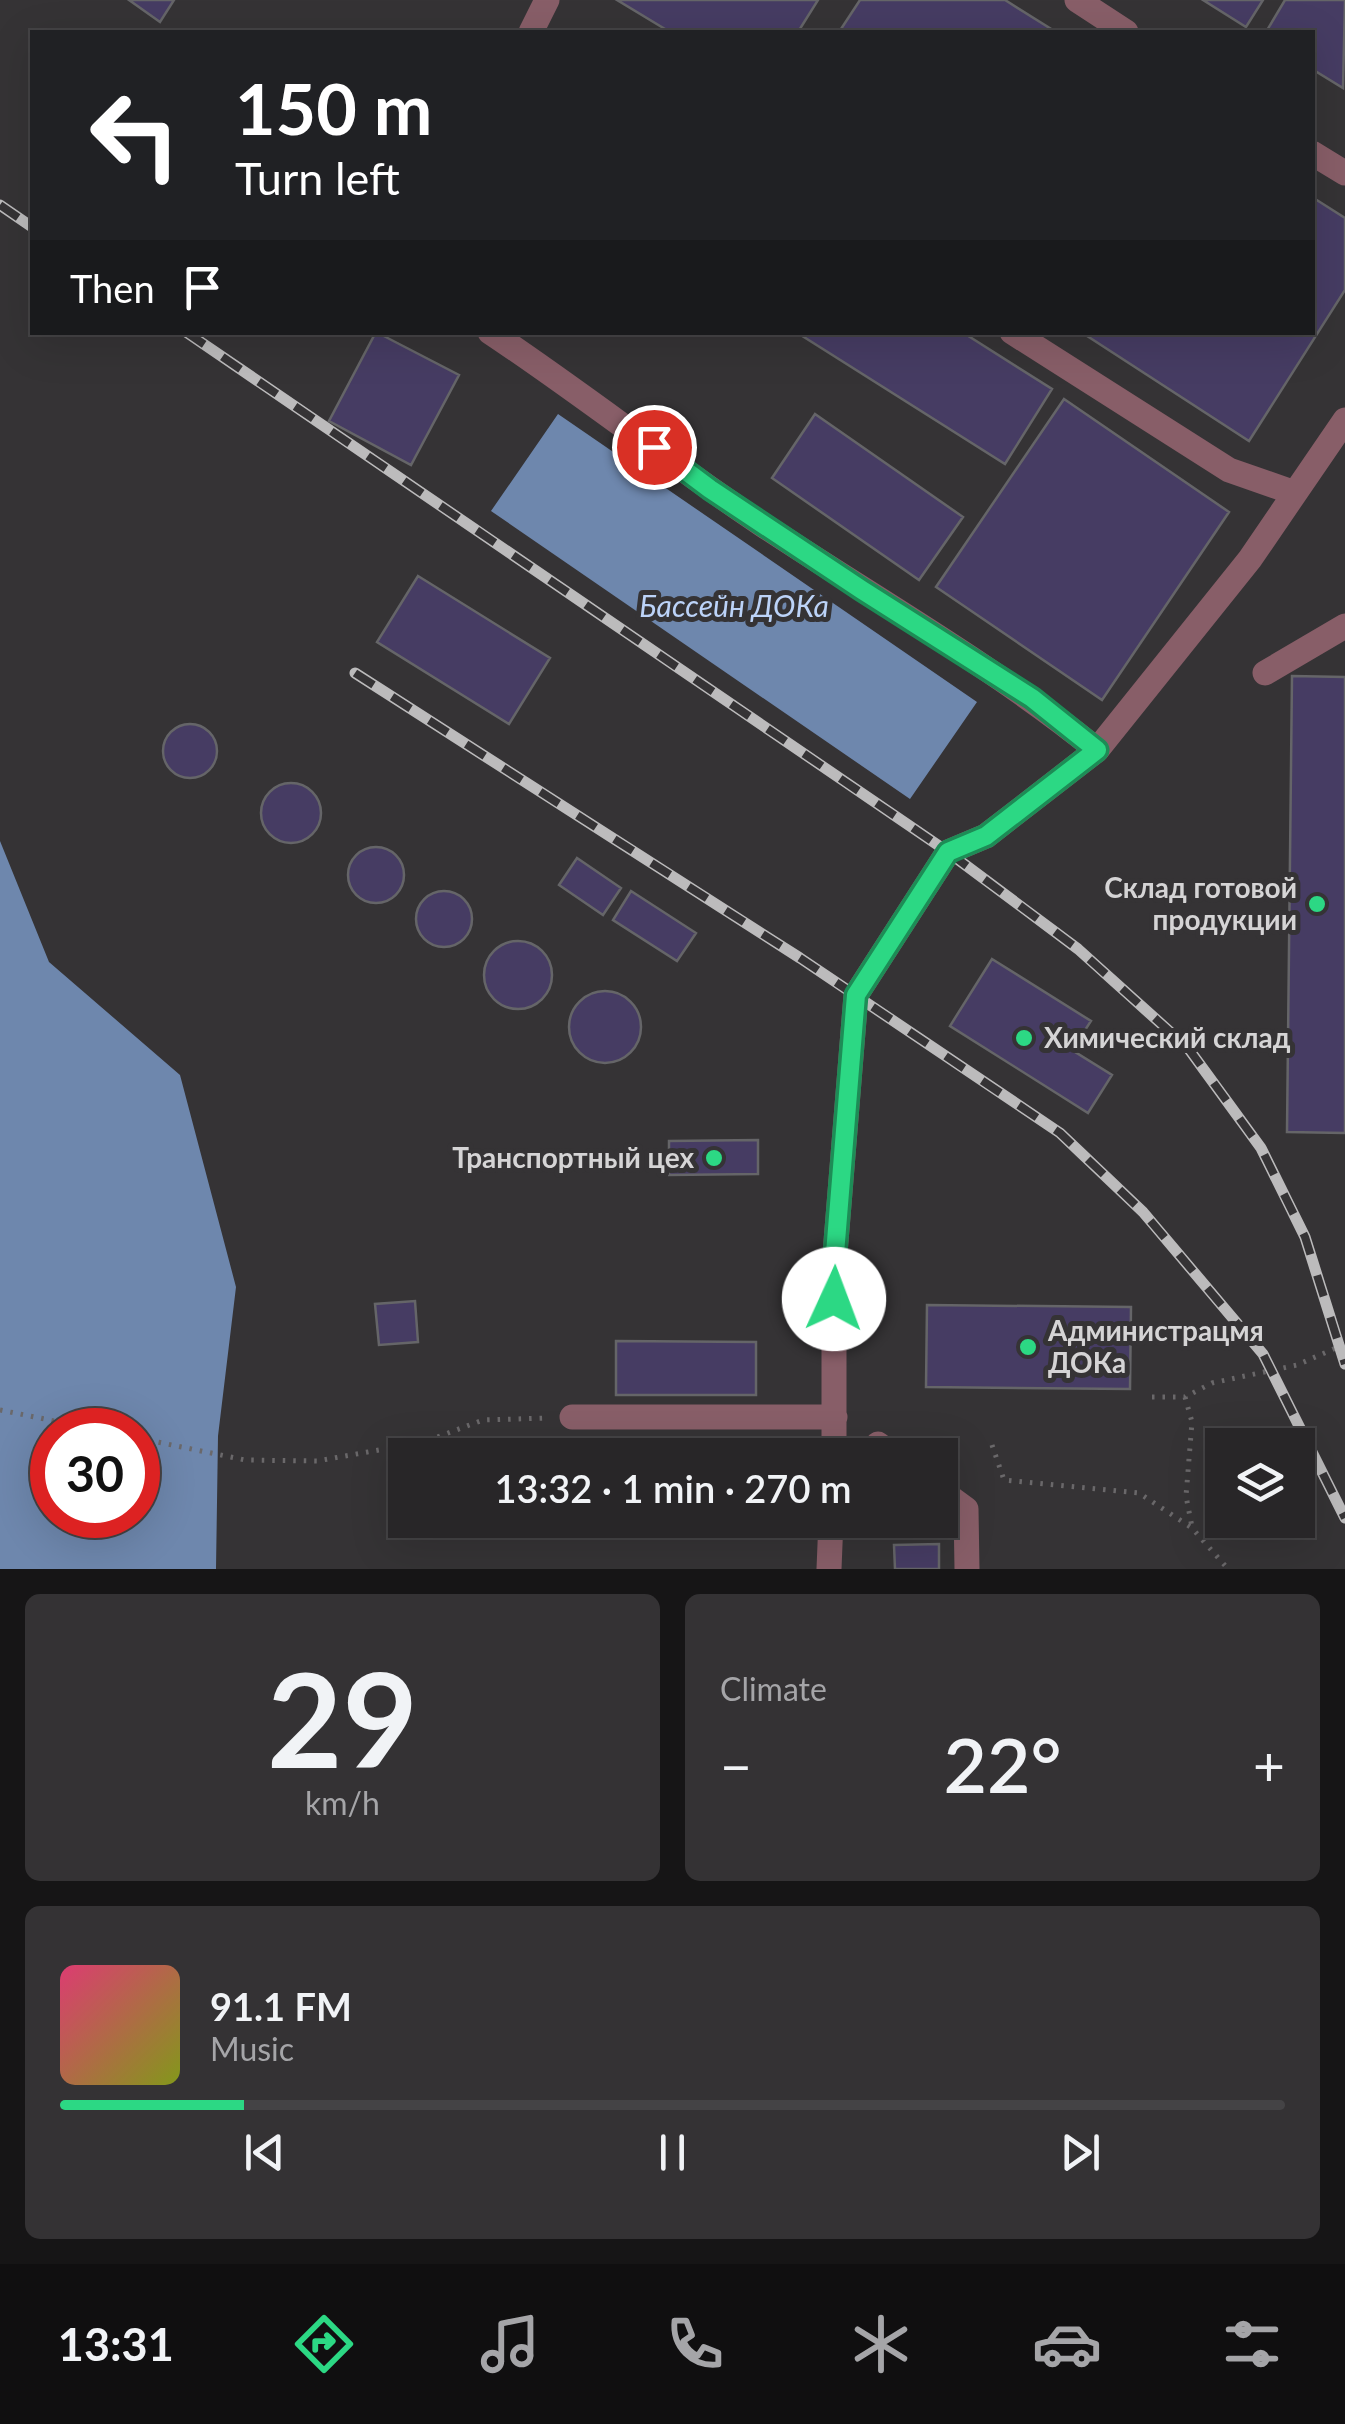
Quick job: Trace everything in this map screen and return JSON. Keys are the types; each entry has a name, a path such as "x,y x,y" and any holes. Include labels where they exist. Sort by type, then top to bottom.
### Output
{"street":[{"path":"537,30 547,0"},
{"path":"1077,0 1123,30"},
{"path":"1315,156 1345,173"},
{"path":"495,335 570,384 710,489 1032,698 1097,750"},
{"path":"1017,335 1229,470 1295,493"},
{"path":"834,1438 834,1266 856,995 948,852 986,836 1097,750 1250,559 1345,420"},
{"path":"1265,673 1345,626"},
{"path":"572,1418 835,1417"},
{"path":"958,1503 966,1509 967,1569"},
{"path":"828,1569 830,1538"}],"path":[{"path":"1152,1397 1185,1397 1212,1383 1297,1365 1345,1344"},
{"path":"1185,1397 1192,1422 1186,1496 1192,1528"},
{"path":"0,1410 30,1416"},
{"path":"160,1443 245,1460 317,1461 424,1442 483,1420 572,1418"},
{"path":"992,1445 1004,1480 1139,1492 1192,1528 1228,1569"}],"water":[{"name":"Бассейн ДОКа","path":"558,414 977,702 910,799 491,511"},
{"path":"0,841 49,962 180,1075 236,1287 218,1436 216,1569 0,1569"}],"building":[{"path":"129,0 174,0 160,22"},
{"path":"617,0 818,0 799,30 667,30"},
{"path":"860,0 1005,0 1053,30 840,30"},
{"path":"1203,0 1263,0 1246,27"},
{"path":"1285,0 1345,0 1343,88 1315,71 1315,30 1267,30"},
{"path":"1315,199 1345,218 1345,290 1249,441 1086,335 1315,335"},
{"path":"374,335 382,335 459,375 411,465 329,421"},
{"path":"801,335 967,335 1052,389 1005,464"},
{"path":"1064,399 1229,512 1102,700 936,587"},
{"path":"815,414 963,517 919,580 772,478"},
{"path":"418,576 550,658 509,724 377,642"},
{"name":"Склад готовой продукции","path":"1292,676 1345,677 1345,1133 1287,1132"},
{"path":"190,724 209,732 217,751 209,770 190,778 171,770 163,751 171,732"},
{"path":"291,783 312,792 321,813 312,834 291,843 270,834 261,813 270,792"},
{"path":"376,847 396,855 404,875 396,895 376,903 356,895 348,875 356,855"},
{"path":"577,858 621,888 603,915 559,885"},
{"path":"444,891 463,900 472,919 463,938 444,947 425,938 416,919 425,900"},
{"path":"631,891 696,933 677,961 613,920"},
{"path":"518,941 542,951 552,975 542,999 518,1009 494,999 484,975 494,951"},
{"name":"Химический склад","path":"992,959 1091,1021 1072,1050 1112,1075 1088,1113 950,1026"},
{"path":"605,991 631,1001 641,1027 631,1053 605,1063 579,1053 569,1027 579,1001"},
{"name":"Транспортный цех","path":"758,1140 758,1174 669,1175 669,1141"},
{"path":"415,1301 418,1342 379,1345 375,1304"},
{"name":"Администрацмя ДОКа","path":"927,1305 1131,1307 1130,1389 926,1387"},
{"path":"616,1341 756,1342 756,1395 616,1395"},
{"path":"939,1544 939,1569 895,1569 894,1545"}],"railway":[{"path":"0,205 30,226"},
{"path":"190,335 948,852 1078,949 1188,1048 1261,1148 1305,1237 1345,1364"},
{"path":"355,673 800,958 1060,1133 1143,1212 1263,1354 1345,1518"}],"place":[{"name":"Склад готовой продукции","path":"1317,904"},
{"name":"Химический склад","path":"1024,1038"},
{"name":"Транспортный цех","path":"714,1158"},
{"name":"Администрацмя ДОКа","path":"1028,1347"}],"route":[{"path":"654,447 862,590 1032,698 1097,750 986,836 948,852 856,995 834,1299"}]}
